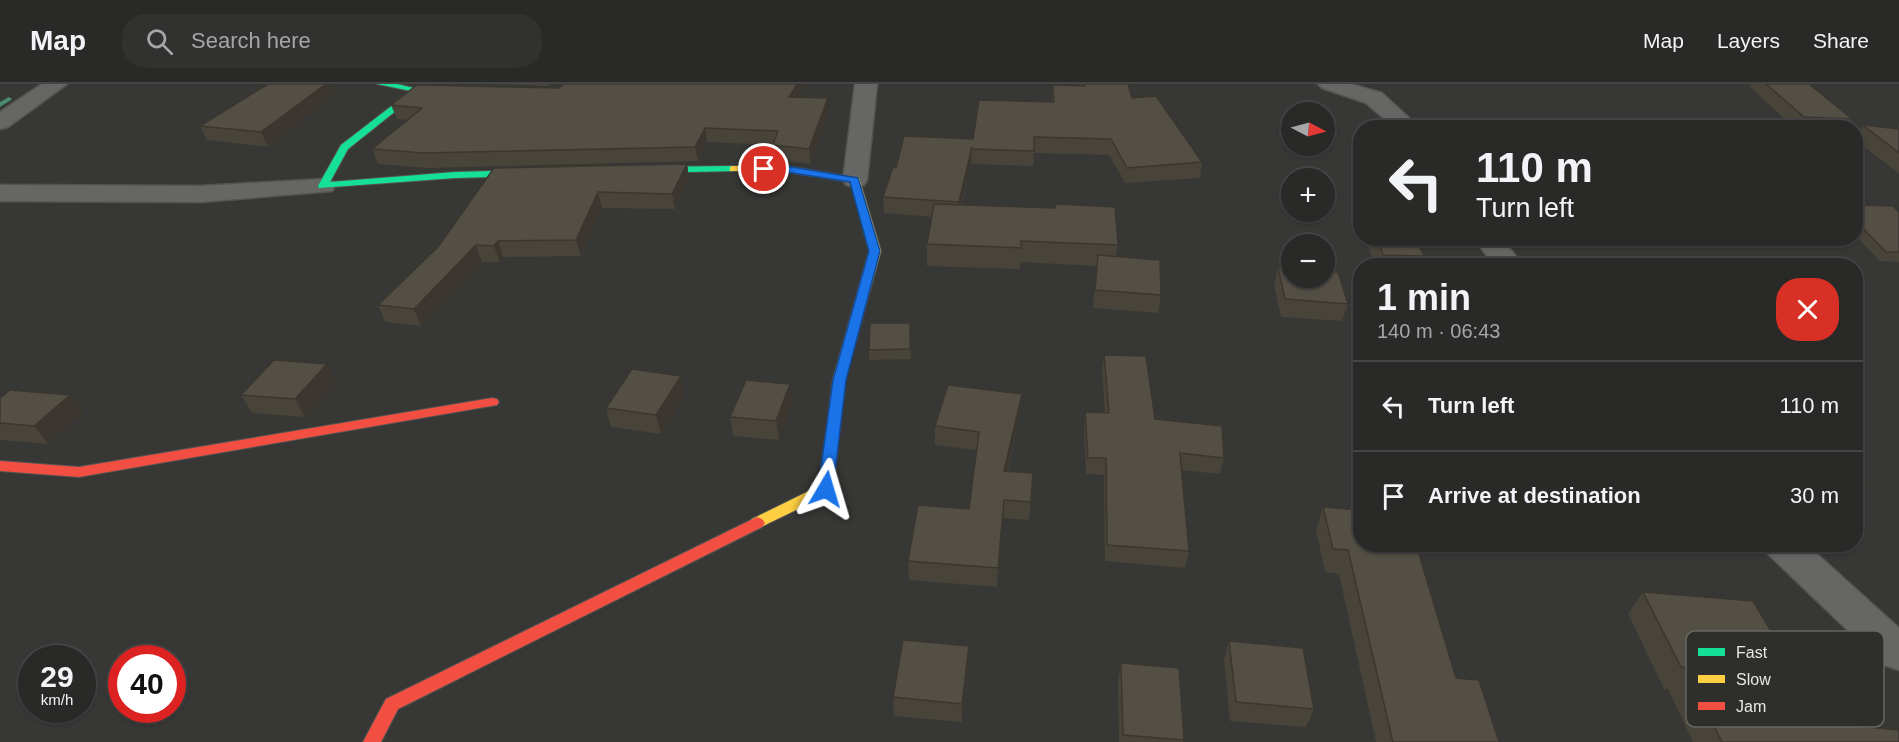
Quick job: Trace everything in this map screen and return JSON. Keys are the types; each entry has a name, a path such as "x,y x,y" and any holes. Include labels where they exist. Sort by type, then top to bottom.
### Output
{"street":[{"path":"10,91 49,84"},
{"path":"0,122 56,84"},
{"path":"381,84 440,91"},
{"path":"372,742 392,704 826,489 839,380 875,251 855,180 866,84"},
{"path":"1329,84 1374,98 1400,120"},
{"path":"323,186 344,147 417,90"},
{"path":"622,171 786,169 855,180"},
{"path":"0,193 201,194 454,175 544,173"},
{"path":"1493,246 1503,258"},
{"path":"0,466 79,472 492,402"},
{"path":"1791,552 1875,631"},
{"path":"1884,639 1899,653"}],"building":[{"path":"268,84 326,84 261,132 200,126"},
{"path":"564,84 797,84 789,97 828,98 809,149 773,145 778,131 705,128 695,147 423,153 372,149 422,108 391,105 417,85 559,88"},
{"path":"1128,84 1132,98 1156,96 1202,162 1127,168 1111,139 1034,137 1034,151 972,149 959,202 883,197 893,167 896,168 904,136 973,139 979,100 1054,102 1053,85"},
{"path":"1766,84 1809,84 1852,119 1804,117"},
{"path":"1863,125 1899,129 1899,153"},
{"path":"687,164 672,194 598,192 576,240 498,241 494,246 476,245 414,309 378,305 438,247 494,168"},
{"path":"934,204 1055,208 1055,204 1115,207 1118,245 1021,241 1021,248 927,244"},
{"path":"1863,205 1893,206 1899,212 1899,252 1886,252 1863,228"},
{"path":"1380,246 1419,246 1424,256 1383,255"},
{"path":"1098,255 1160,260 1161,295 1095,290"},
{"path":"1335,272 1338,272 1348,304 1285,299 1283,288 1335,288"},
{"path":"870,323 910,323 910,349 869,350"},
{"path":"1104,355 1146,356 1155,419 1222,426 1224,458 1180,453 1189,551 1107,545 1106,458 1088,458 1085,412 1109,413"},
{"path":"274,360 327,364 295,399 241,395"},
{"path":"632,369 681,376 656,415 606,408"},
{"path":"746,380 790,384 776,421 730,417"},
{"path":"948,385 1022,394 1004,471 1033,473 1031,502 1004,500 998,568 908,561 918,505 969,509 979,432 935,426"},
{"path":"10,390 70,395 34,426 0,423 0,398"},
{"path":"1323,507 1353,509 1353,552 1418,552 1456,678 1479,680 1499,742 1393,742 1348,550 1333,549"},
{"path":"1643,592 1753,601 1771,631 1686,631 1686,669 1681,667"},
{"path":"903,640 969,646 962,704 893,697"},
{"path":"1229,641 1303,648 1314,709 1236,702"},
{"path":"1121,663 1179,668 1184,740 1123,735"},
{"path":"1715,727 1868,727 1899,730 1899,742 1722,742"}],"waterway":[{"path":"0,105 9,99"}],"traffic: fast":[{"path":"381,84 418,90 344,147 323,186 455,175 534,173"},
{"path":"642,170 733,169"}],"traffic: slow":[{"path":"733,169 786,169 855,180 875,251 839,379 826,489 757,523"}],"traffic: jam":[{"path":"0,466 79,472 492,402"},
{"path":"372,742 392,704 757,523"}],"route":[{"path":"764,169 786,169 855,180 875,251 839,380 826,489"}]}
